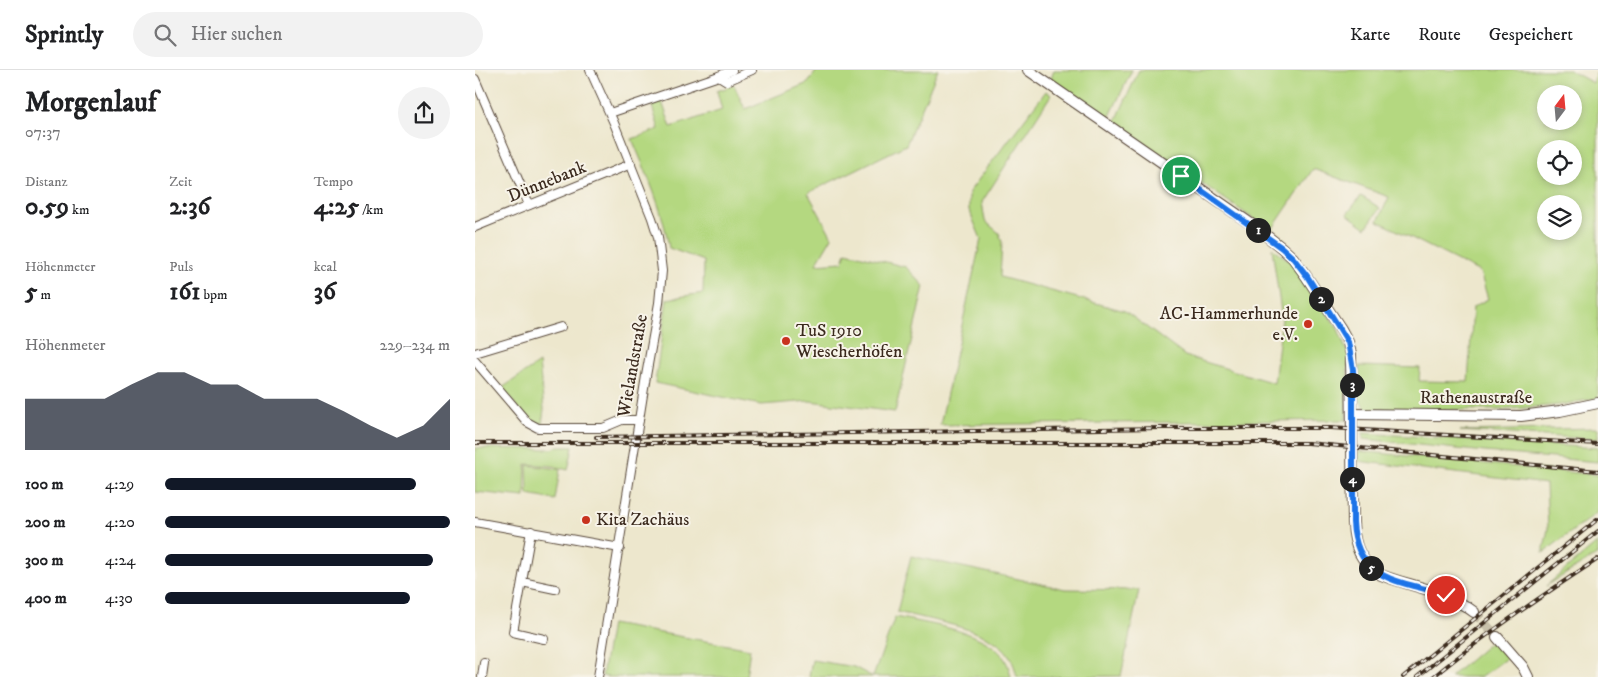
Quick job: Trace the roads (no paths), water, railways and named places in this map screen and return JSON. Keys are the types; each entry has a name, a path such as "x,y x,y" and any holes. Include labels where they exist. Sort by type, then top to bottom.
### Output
{"street":[{"name":"Wielandstraße","path":"591,70 631,164 658,237 662,271 660,298 599,677"},
{"path":"610,113 732,70"},
{"path":"719,76 727,81 753,70"},
{"path":"1027,70 1257,228 1293,258 1348,342 1353,370 1353,534 1360,556 1372,570 1381,575 1446,595 1465,604 1474,612"},
{"path":"475,79 529,205"},
{"name":"Dünnebank","path":"475,227 631,164"},
{"path":"475,353 561,327"},
{"path":"475,361 532,426 538,428 603,428 622,420 639,420"},
{"name":"Rathenaustraße","path":"1352,414 1521,416 1561,411 1598,403"},
{"path":"475,522 620,548"},
{"path":"531,531 513,632 544,639"},
{"path":"522,582 555,589"},
{"path":"1497,637 1523,667 1528,677"},
{"path":"482,677 484,663"}],"tunnel":[{"path":"1474,612 1497,637"}],"railway":[{"path":"596,437 1161,428 1330,428 1598,444"},
{"path":"475,443 1308,443 1598,471"},
{"path":"1403,677 1598,519"},
{"path":"1417,677 1598,531"},
{"path":"1433,677 1514,616 1598,559"}],"place":[{"name":"AC-Hammerhunde e.V.","path":"1308,324"},
{"name":"TuS 1910 Wiescherhöfen","path":"786,341"},
{"name":"Kita Zachäus","path":"586,520"}]}
